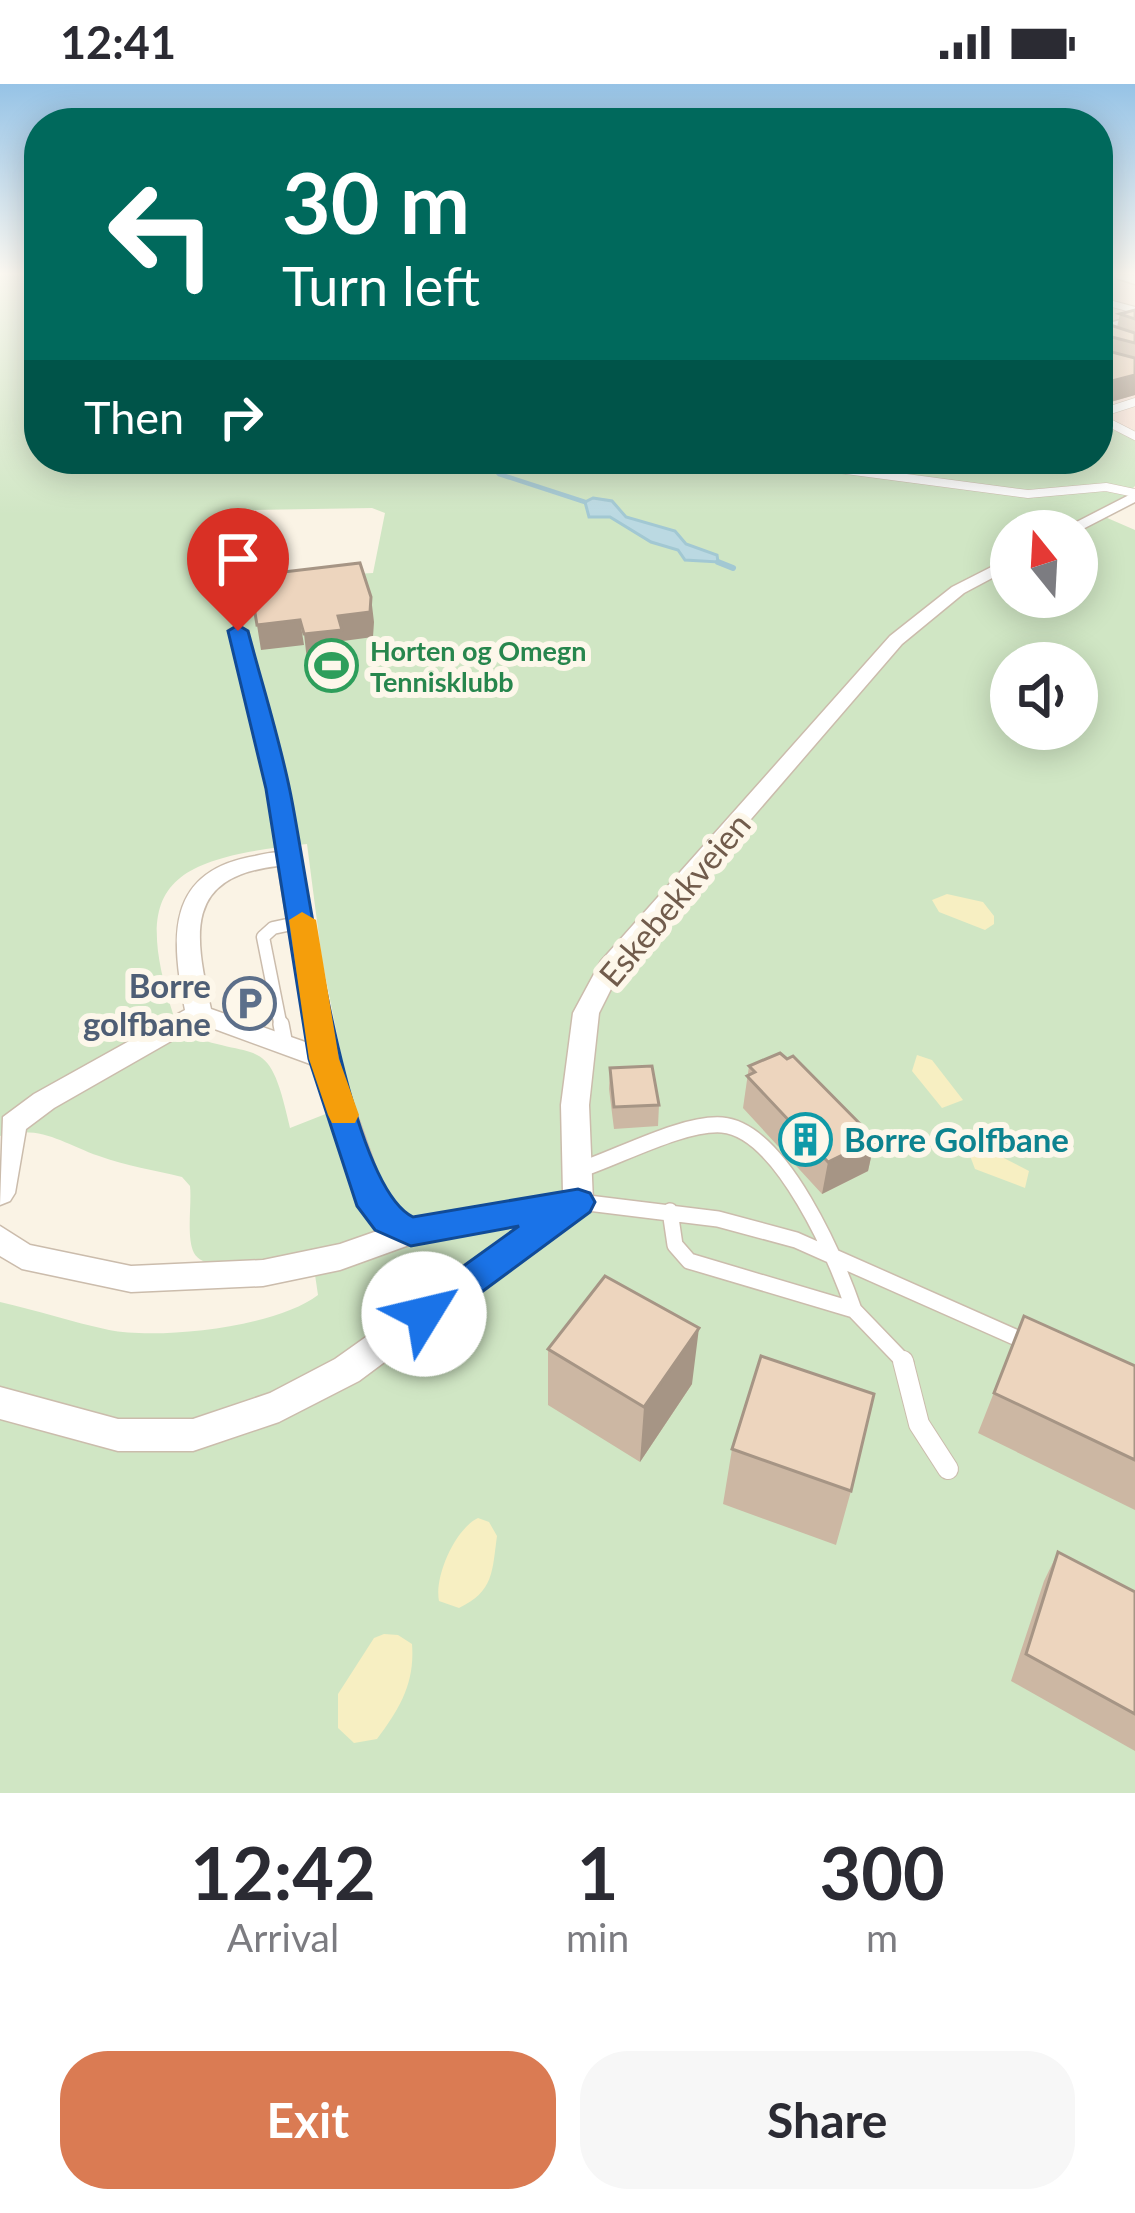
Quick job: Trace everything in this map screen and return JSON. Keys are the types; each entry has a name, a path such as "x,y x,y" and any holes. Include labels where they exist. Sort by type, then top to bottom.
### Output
{"street":[{"path":"1098,515 1135,495"},
{"name":"Eskebekkveien","path":"578,1186 575,1105 586,1013 610,967 920,616 990,574"},
{"path":"200,1014 188,964 193,904 217,874 288,858 324,1059 374,1206 387,1220 411,1232"},
{"path":"0,1193 13,1124 44,1101 200,1014 324,1059"},
{"path":"0,1238 22,1256 131,1279 262,1274 340,1257 411,1232 578,1186"},
{"path":"0,1403 118,1435 194,1435 280,1406 347,1370 578,1186"}],"lane":[{"path":"877,474 1028,494 1106,488 1135,495"},
{"path":"236,557 238,631 278,789 288,858"},
{"path":"285,1046 263,937 274,928 303,922"},
{"path":"578,1186 699,1130 732,1126 763,1148 834,1255 854,1310 907,1365 919,1424 948,1469"},
{"path":"578,1186 761,1229 834,1255 1049,1353"},
{"path":"670,1211 675,1245 689,1261 854,1310"}],"shaded area":[{"path":"1113,355 1135,355 1135,439 1113,430"}],"green space":[{"name":"Borre Golfbane","path":"0,355 24,355 24,474 1113,474 1113,430 1135,439 1135,486 1105,517 1135,530 1135,1793 0,1793 0,1302 109,1330 157,1333 247,1323 318,1295 314,1268 249,1269 202,1260 192,1246 190,1186 182,1177 27,1132 0,1136","holes":["372,508 385,513 373,573 247,580 244,574 259,522 251,516 254,510","307,844 322,960 351,1104 290,1128 267,1063 244,1050 179,1032 157,944 159,913 169,889 189,872 218,859"]}],"sand":[{"path":"947,894 983,902 994,924 985,930 939,912 932,900"},
{"path":"917,1055 932,1060 963,1100 942,1108 912,1071"},
{"path":"969,1129 981,1134 990,1151 1029,1171 1025,1188 975,1169 961,1132"},
{"path":"478,1518 489,1522 497,1536 492,1570 479,1595 459,1608 439,1601 440,1579 454,1543"},
{"path":"398,1635 412,1644 408,1683 377,1739 354,1743 338,1728 338,1694 374,1638"}],"water":[{"path":"593,498 612,501 626,517 675,531 686,544 717,555 718,562 685,560 678,550 651,542 610,517 589,517 585,502"}],"building":[{"path":"1113,355 1135,358 1135,375 1113,381"},
{"path":"360,563 371,597 370,612 338,616 342,630 304,634 300,620 257,625 249,576"},
{"path":"780,1053 787,1059 793,1056 875,1139 828,1162 747,1076 755,1072 749,1066"},
{"path":"652,1066 659,1105 614,1107 610,1068"},
{"path":"605,1276 699,1328 644,1407 548,1349"},
{"path":"1024,1316 1135,1366 1135,1460 994,1393"},
{"path":"761,1356 874,1394 851,1491 732,1449"},
{"path":"1058,1552 1135,1592 1135,1714 1026,1654"}],"waterway":[{"path":"499,474 585,502"},
{"path":"718,562 733,568"}],"slow traffic":[{"path":"302,920 324,1059 344,1115"}],"place":[{"name":"Horten og Omegn Tennisklubb","path":"331,666"},
{"name":"Borre golfbane","path":"250,1004"},
{"name":"Borre Golfbane","path":"805,1139"}],"route":[{"path":"238,631 278,789 324,1059 374,1206 387,1220 411,1232 578,1202 424,1314"}]}
